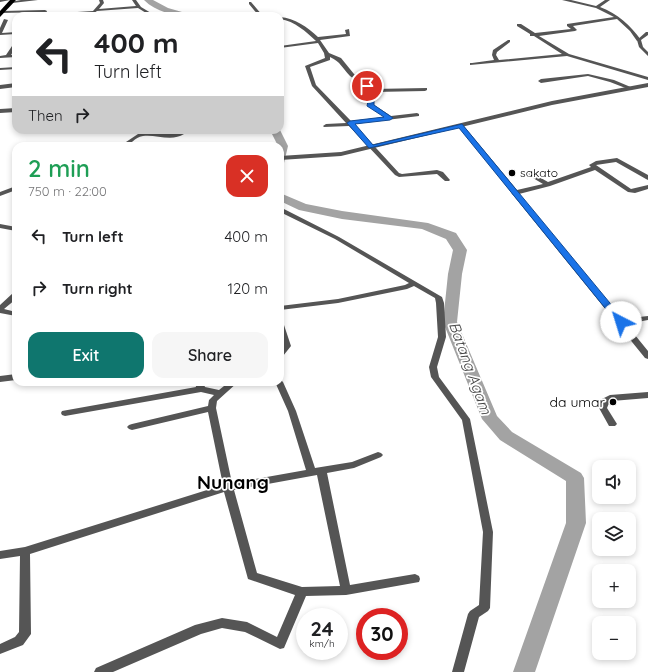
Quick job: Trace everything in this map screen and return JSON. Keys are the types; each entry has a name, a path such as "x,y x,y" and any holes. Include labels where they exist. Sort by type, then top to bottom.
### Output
{"highway":[{"path":"1,12 10,1"}],"street":[{"path":"0,1 36,0"},
{"path":"97,12 102,3 101,0"},
{"path":"134,0 141,8 148,12"},
{"path":"564,0 598,7 618,18 631,29 639,40 641,47 648,55"},
{"path":"598,7 608,0"},
{"path":"250,2 258,12"},
{"path":"105,12 141,8"},
{"path":"1,12 44,12"},
{"path":"284,18 289,18 318,40 328,54 339,59 352,75 371,90 425,89"},
{"path":"532,34 575,30 576,29 569,25 618,18"},
{"path":"6,20 0,33 12,33"},
{"path":"519,26 567,55 648,79"},
{"path":"284,46 348,35 347,30"},
{"path":"639,40 648,33"},
{"path":"497,61 494,55 495,51 498,47 508,41"},
{"path":"8,56 12,50"},
{"path":"328,54 328,60 309,65 307,67 316,88 371,147 399,176 440,172 447,180"},
{"path":"472,64 567,55"},
{"path":"0,57 12,56"},
{"path":"0,70 12,68"},
{"path":"541,81 588,75 612,81 630,88"},
{"path":"284,158 342,154 552,103 648,85"},
{"path":"0,87 12,86"},
{"path":"371,90 370,106 390,118"},
{"path":"0,111 12,110"},
{"path":"326,126 416,115"},
{"path":"460,125 648,356"},
{"path":"130,142 141,134"},
{"path":"154,134 164,136 181,134"},
{"path":"595,168 593,165 615,159 648,178"},
{"path":"514,193 548,185 595,168"},
{"path":"595,168 630,191 648,187"},
{"path":"530,174 548,185"},
{"path":"0,194 12,190"},
{"path":"284,211 343,242 412,285 438,297 440,302 442,337 433,367 435,377 466,419 488,532 484,608 474,614 458,672"},
{"path":"0,226 12,228"},
{"path":"284,308 338,301 412,285"},
{"path":"0,310 12,299"},
{"path":"0,310 12,313"},
{"path":"621,322 648,318"},
{"path":"284,337 287,346 284,349"},
{"path":"0,379 12,378"},
{"path":"65,413 200,386 220,393"},
{"path":"229,386 214,400 212,408 228,487 252,576 302,592 346,590 415,579"},
{"path":"281,386 316,470 346,590"},
{"path":"612,424 603,408 605,401 610,398 648,395"},
{"path":"132,426 212,408"},
{"path":"0,554 26,551 228,487 354,464 378,455"},
{"path":"0,649 19,641 25,634 26,551"},
{"path":"100,672 199,629 222,623 247,627 280,644 302,592"}],"waterway":[{"name":"Batang Agam","path":"148,0 165,10 172,12"},
{"name":"Batang Agam","path":"277,134 281,142"},
{"name":"Batang Agam","path":"284,199 303,207 342,215 424,226 451,236 460,250 455,274 450,322 490,419 506,436 575,478 576,523 524,672"}],"place":[{"name":"sakato","path":"512,173"},
{"name":"da umar","path":"613,402"}],"district":[{"name":"Nunang","path":"233,482"}],"route":[{"path":"367,86 371,90 372,96 370,106 390,118 350,123 371,147 460,125 514,193 621,322"}]}
